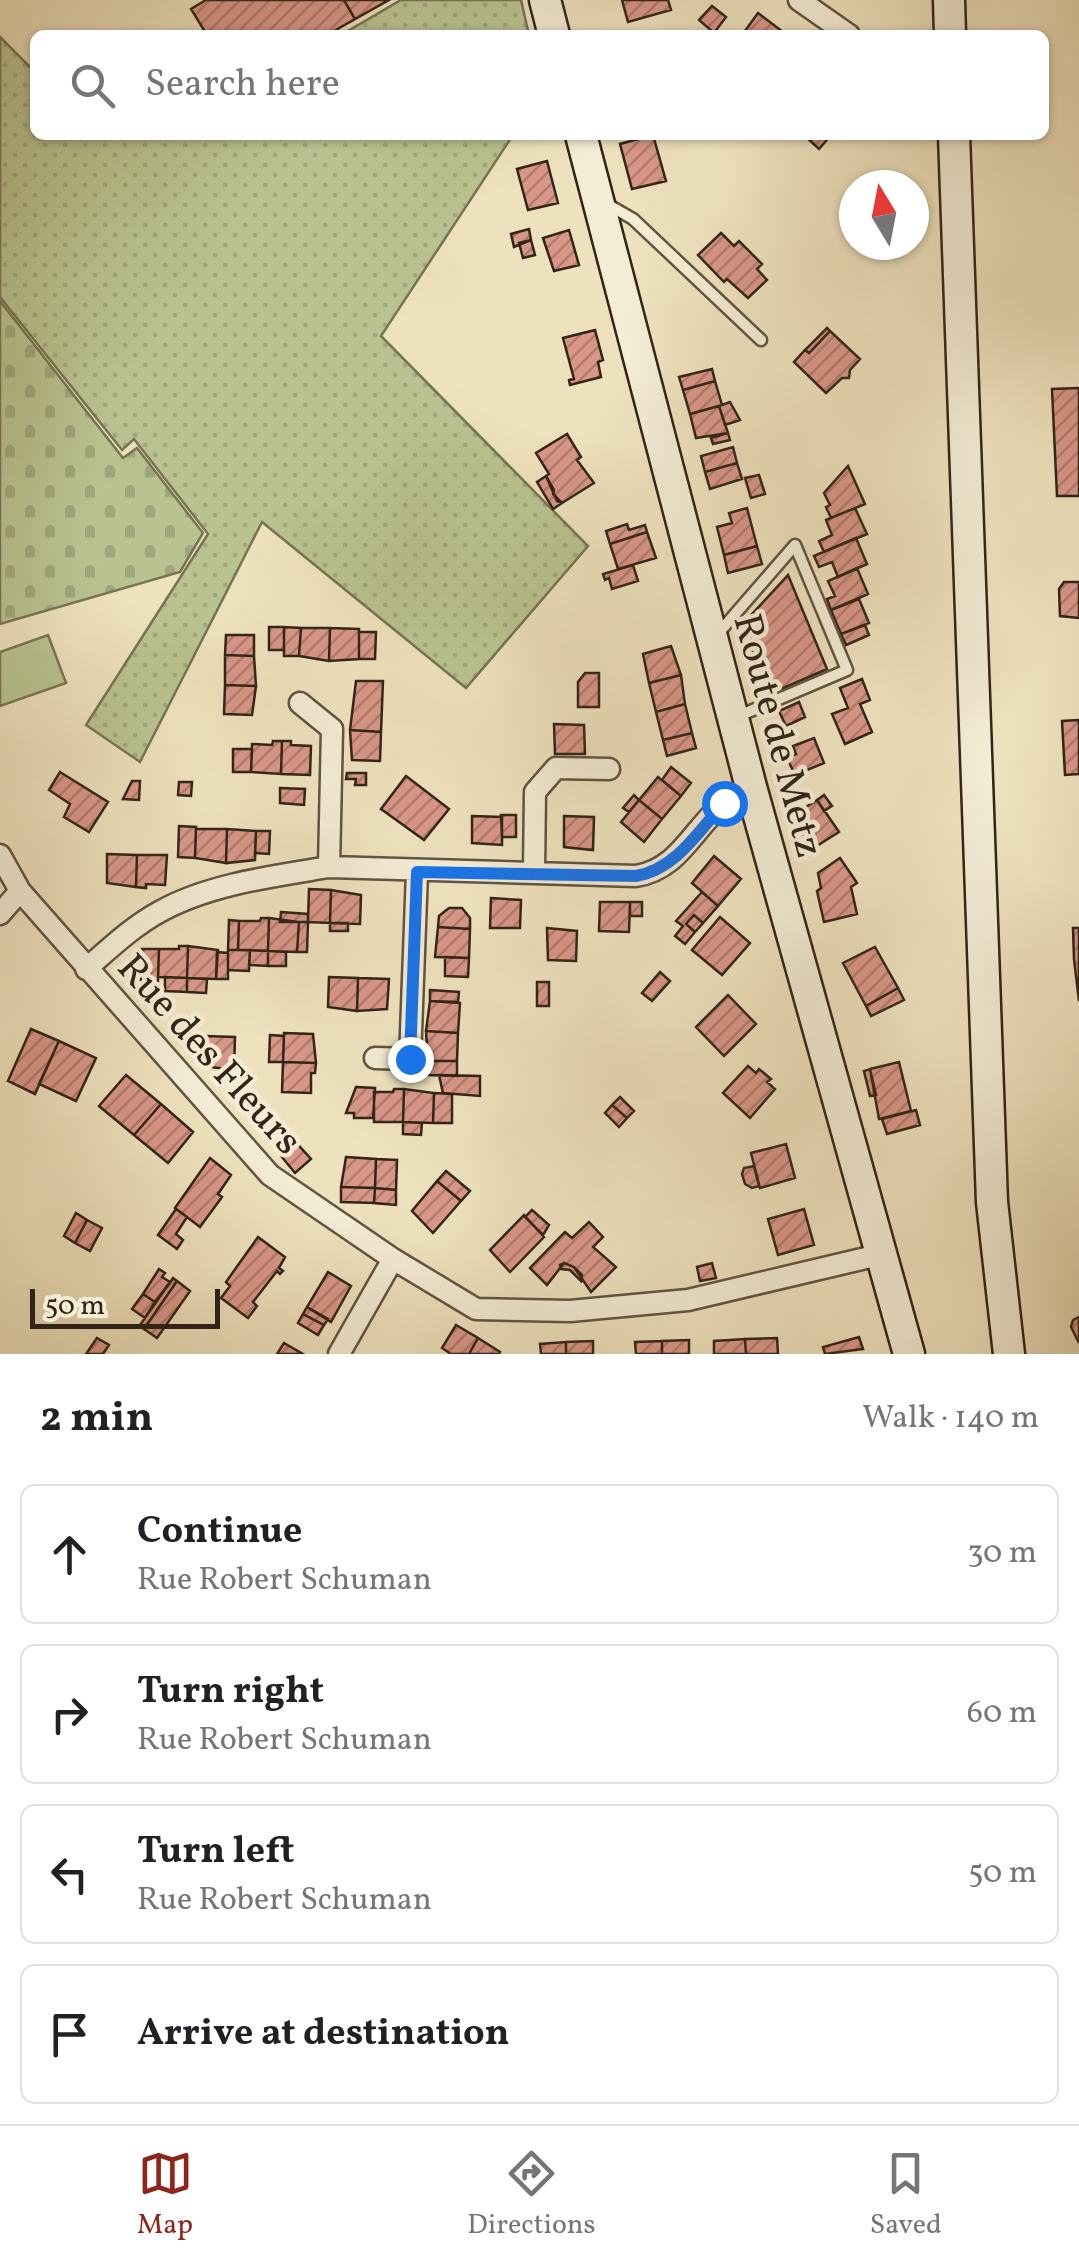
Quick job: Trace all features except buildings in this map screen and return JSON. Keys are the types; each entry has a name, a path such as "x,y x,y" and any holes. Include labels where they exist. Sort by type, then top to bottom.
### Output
{"street":[{"path":"545,0 553,30"},
{"path":"799,0 842,30"},
{"path":"949,0 950,30"},
{"name":"Route de Metz","path":"582,140 751,786 909,1354"},
{"path":"954,140 992,1202 1010,1347"},
{"path":"300,703 332,729 329,867"},
{"path":"534,872 535,792 556,768 609,770"},
{"path":"86,968 164,909 205,894 329,867 636,876 656,872 674,859 724,803 751,786"},
{"name":"Rue des Fleurs","path":"0,855 20,892 270,1176 476,1309 570,1310 688,1300 883,1254"},
{"path":"375,1058 410,1059 417,872"},
{"path":"0,914 20,892"},
{"path":"339,1354 394,1258"}],"lane":[{"path":"598,199 633,218 761,340"},
{"path":"713,639 796,546 848,670 734,718"}],"green space":[{"path":"401,0 521,0 528,30 350,30"},
{"path":"0,37 30,67 30,140 510,140 381,336 588,546 466,688 262,522 140,762 86,725 208,534 134,439 122,450 0,297"},
{"path":"0,301 123,458 137,448 203,533 180,572 0,624"},
{"path":"48,635 66,683 0,706 0,652"}],"route":[{"path":"410,1059 417,872 636,876 656,872 674,859 724,803"}]}
